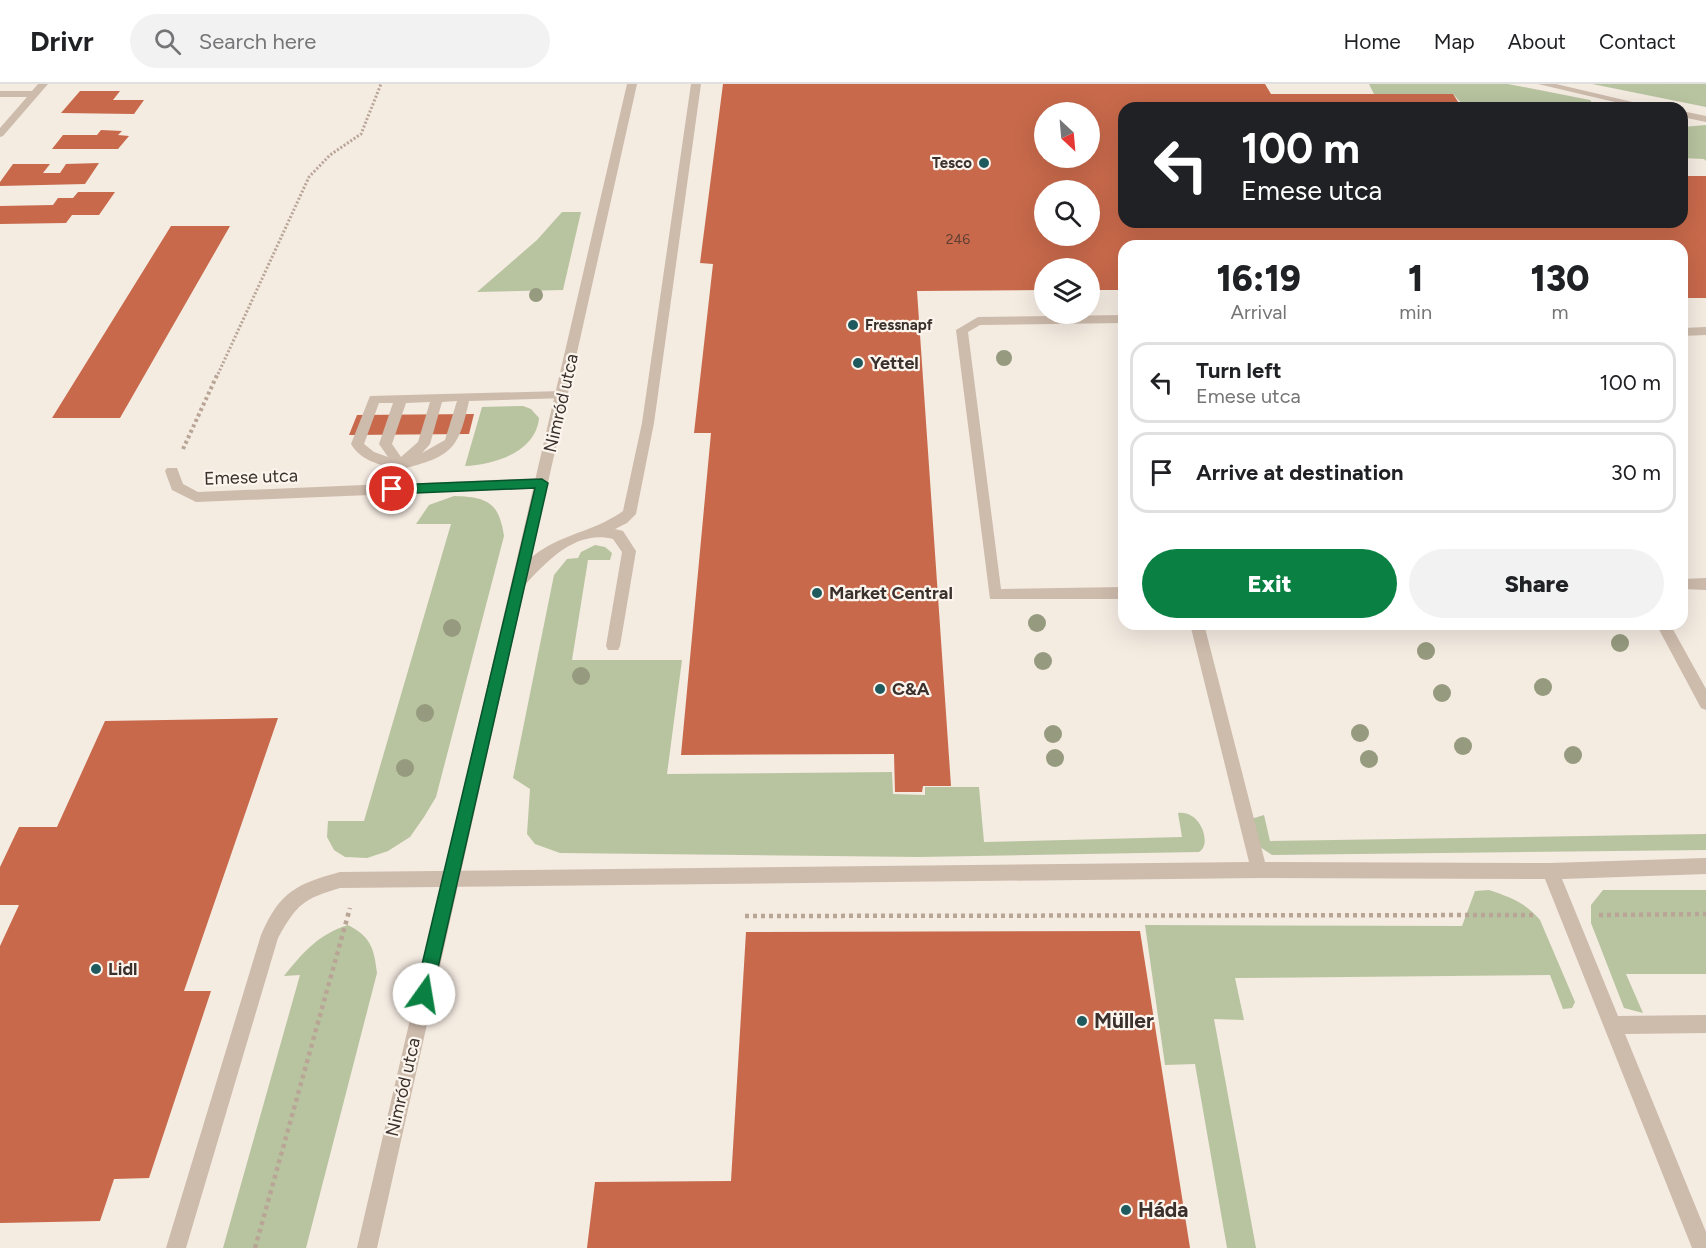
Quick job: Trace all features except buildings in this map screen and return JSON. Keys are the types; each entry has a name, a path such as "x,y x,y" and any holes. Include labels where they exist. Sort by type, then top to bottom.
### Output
{"street":[{"path":"0,134 42,84"},
{"name":"Nimród utca","path":"367,1248 449,878 563,395 632,84"},
{"path":"613,646 629,551 629,514 648,423 696,84"},
{"path":"1543,84 1626,102"},
{"path":"0,94 34,94"},
{"path":"1688,115 1706,119"},
{"path":"1118,323 978,321 962,330 995,595 1118,592"},
{"path":"1688,332 1706,332"},
{"path":"464,397 450,443 444,448 400,465 369,455 359,449 357,444 374,399 401,398 563,395"},
{"path":"400,465 385,444 401,398"},
{"path":"392,489 400,465 424,444 437,398"},
{"name":"Emese utca","path":"172,471 177,487 196,497 542,483"},
{"path":"520,581 545,554 566,542 618,523 629,514"},
{"path":"598,530 618,535 629,551"},
{"path":"1688,584 1706,584"},
{"path":"1199,630 1259,870"},
{"path":"1666,630 1706,703"},
{"path":"176,1248 270,935 285,909 306,890 340,880 1259,870 1550,871 1706,866"},
{"path":"1550,871 1702,1248"},
{"path":"1612,1025 1706,1024"}],"path":[{"name":"Emese utca","path":"172,471 309,177 330,154 361,134 381,84"},
{"path":"255,1248 357,880"},
{"path":"745,916 1706,914"}],"green space":[{"path":"1369,84 1508,84 1592,102 1460,102 1453,94 1374,94"},
{"path":"1592,84 1706,84 1706,107"},
{"path":"1706,125 1706,161 1688,158 1688,126"},
{"path":"562,212 581,212 563,290 477,292 537,240"},
{"path":"523,406 531,409 539,418 530,440 522,448 500,459 465,466 482,407"},
{"path":"454,496 475,498 490,504 499,516 504,536 436,797 410,837 388,851 367,858 345,857 334,850 327,837 328,821 364,821 451,524 416,524 429,505"},
{"path":"595,545 605,547 612,553 610,560 588,560 572,660 682,660 667,774 892,772 893,794 925,795 925,787 979,787 984,842 1182,837 1178,813 1193,817 1199,822 1204,836 1203,848 1199,852 919,857 560,853 535,844 527,834 530,789 513,778 554,575 567,559 578,558 581,552"},
{"path":"1264,815 1270,841 1706,834 1706,850 1272,855 1260,847 1251,819"},
{"path":"1489,890 1517,901 1540,920 1575,1002 1572,1008 1563,1009 1550,975 1235,978 1244,1020 1214,1019 1256,1248 1227,1248 1195,1064 1165,1065 1145,925 1462,926 1475,891"},
{"path":"1603,890 1706,890 1706,974 1626,974 1643,1013 1624,1008 1591,923 1591,905"},
{"path":"348,925 362,934 370,944 377,973 306,1248 223,1248 300,975 284,976 312,945 328,933"}],"place":[{"name":"Tesco","path":"984,163"},
{"name":"Fressnapf","path":"853,325"},
{"name":"Yettel","path":"858,363"},
{"name":"Market Central","path":"817,593"},
{"name":"C&A","path":"880,689"},
{"name":"Lidl","path":"96,969"},
{"name":"Müller","path":"1082,1021"},
{"name":"Háda","path":"1126,1210"}],"route":[{"path":"392,489 542,483 424,994"}]}
